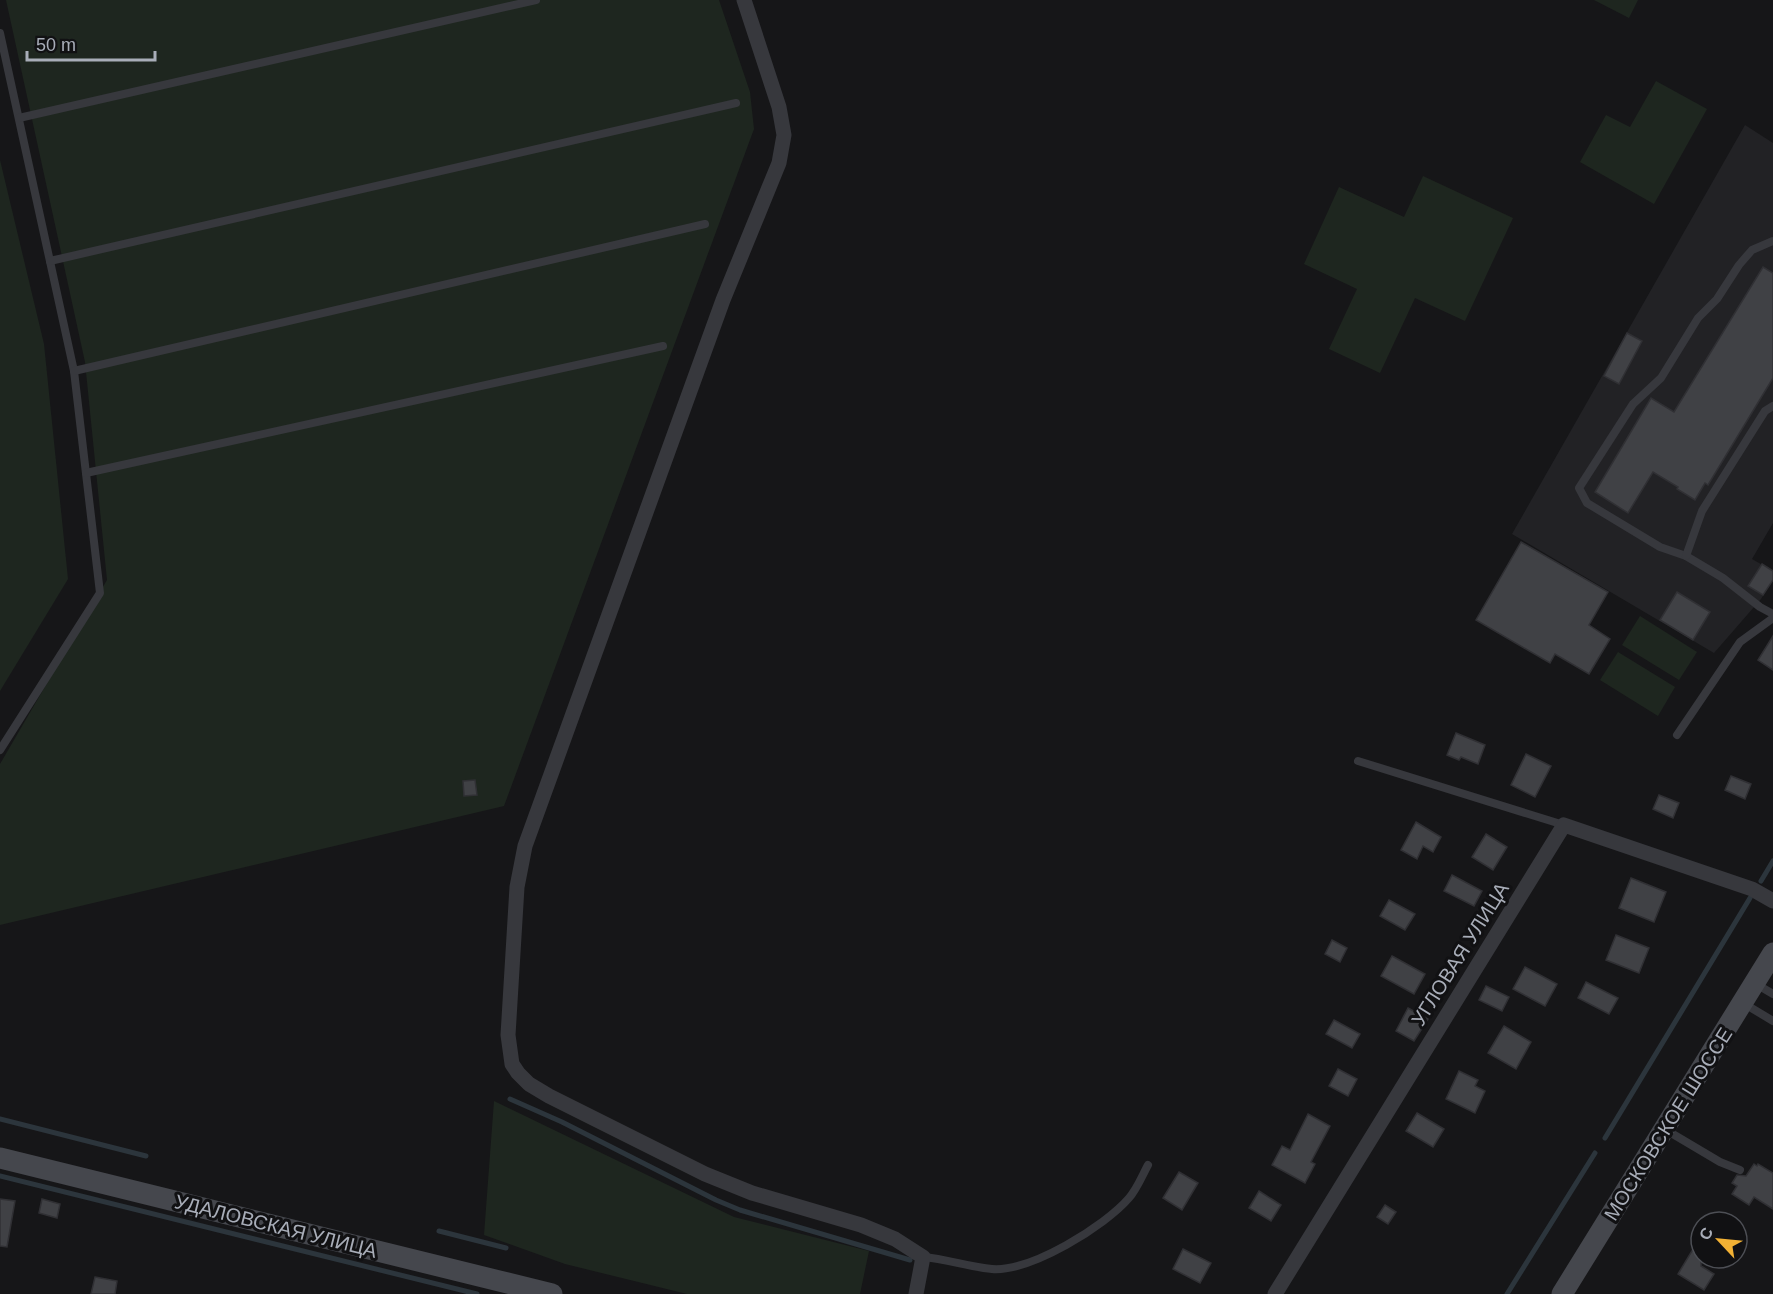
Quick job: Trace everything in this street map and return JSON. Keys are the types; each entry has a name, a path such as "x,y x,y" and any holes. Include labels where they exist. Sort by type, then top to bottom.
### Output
{"main road":[{"name":"МОСКОВСКОЕ ШОССЕ","path":"1564,1293 1743,1002 1764,988 1773,953"},
{"name":"УДАЛОВСКАЯ УЛИЦА","path":"0,1158 490,1287 552,1294"}],"street":[{"path":"744,0 779,107 784,135 779,163 723,300 525,846 517,887 508,1035 512,1064 518,1073 539,1090 705,1174 752,1193 861,1225 895,1239 923,1257 916,1294"},
{"path":"1564,825 1752,889 1773,901"},
{"name":"УГЛОВАЯ УЛИЦА","path":"1275,1294 1564,825"}],"lane":[{"path":"19,118 536,0"},
{"path":"0,33 74,371 100,593 0,750"},
{"path":"50,261 736,104"},
{"path":"74,371 705,224"},
{"path":"1677,735 1740,642 1773,616 1723,578 1686,556 1660,547 1587,503 1579,488 1633,404 1661,378 1698,318 1717,299 1739,265 1752,250 1773,241"},
{"path":"86,473 663,346"},
{"path":"1686,556 1702,511 1765,411 1773,406"},
{"path":"1358,761 1564,825"},
{"path":"1743,1002 1773,1021"},
{"path":"1665,1129 1720,1162 1740,1170"},
{"path":"923,1257 940,1258 993,1269 1031,1261 1084,1236 1111,1217 1131,1196 1148,1165"}],"shaded area":[{"path":"6,0 719,0 750,92 754,129 504,806 0,925 0,764 107,580 85,362"},
{"path":"1594,0 1638,0 1629,18"},
{"path":"1656,81 1707,109 1654,204 1580,162 1606,115 1630,127"},
{"path":"1745,125 1773,143 1773,523 1752,559 1773,571 1773,580 1761,599 1714,653 1512,534"},
{"path":"0,160 44,344 68,579 0,691"},
{"path":"1423,176 1513,218 1465,321 1415,298 1380,373 1329,349 1357,289 1304,264 1339,187 1404,217"},
{"path":"1640,616 1697,652 1679,680 1622,645"},
{"path":"1618,652 1675,687 1658,716 1600,680"},
{"path":"494,1101 734,1217 869,1251 860,1294 687,1294 565,1264 484,1235"}],"building":[{"path":"1763,267 1773,273 1773,378 1708,485 1705,483 1695,500 1653,472 1628,513 1595,492 1651,398 1674,412"},
{"path":"1627,333 1642,341 1619,384 1604,376"},
{"path":"1521,542 1608,592 1589,625 1610,639 1589,674 1555,654 1550,663 1476,620"},
{"path":"1762,564 1773,571 1773,580 1763,595 1748,586"},
{"path":"1677,592 1710,612 1693,640 1660,620"},
{"path":"1773,636 1773,670 1758,660"},
{"path":"1456,733 1485,745 1478,764 1461,757 1459,760 1447,755"},
{"path":"1526,754 1551,766 1535,797 1511,785"},
{"path":"1731,776 1751,784 1745,799 1725,790"},
{"path":"475,780 477,795 464,796 463,781"},
{"path":"1659,795 1679,803 1673,818 1653,809"},
{"path":"1416,822 1441,837 1433,852 1423,846 1417,859 1401,850"},
{"path":"1486,834 1507,847 1493,870 1472,857"},
{"path":"1452,875 1482,891 1474,906 1444,891"},
{"path":"1631,878 1666,892 1654,922 1619,908"},
{"path":"1389,900 1415,914 1405,930 1380,916"},
{"path":"1616,935 1649,948 1639,973 1606,960"},
{"path":"1332,940 1347,948 1340,962 1325,954"},
{"path":"1392,956 1425,974 1414,994 1381,976"},
{"path":"1525,967 1557,984 1545,1006 1513,989"},
{"path":"1586,982 1618,998 1609,1014 1578,998"},
{"path":"1486,986 1509,997 1502,1011 1479,1000"},
{"path":"1408,1008 1428,1019 1414,1041 1396,1031"},
{"path":"1334,1020 1360,1034 1352,1048 1326,1034"},
{"path":"1504,1026 1531,1042 1516,1069 1488,1053"},
{"path":"1338,1069 1357,1079 1348,1096 1329,1086"},
{"path":"1459,1071 1478,1080 1475,1086 1485,1091 1475,1113 1446,1099"},
{"path":"1417,1113 1444,1129 1433,1147 1406,1131"},
{"path":"1308,1114 1330,1126 1311,1162 1315,1164 1305,1183 1272,1165 1282,1146 1290,1150"},
{"path":"1754,1164 1773,1173 1773,1209 1754,1197 1749,1205 1732,1194 1737,1186 1732,1183 1737,1175 1746,1176"},
{"path":"1179,1172 1198,1183 1182,1210 1163,1198"},
{"path":"1259,1191 1281,1205 1271,1221 1249,1208"},
{"path":"0,1199 15,1201 7,1247 0,1246"},
{"path":"42,1199 60,1204 57,1218 39,1213"},
{"path":"1385,1205 1396,1212 1388,1224 1377,1217"},
{"path":"1183,1249 1211,1263 1200,1283 1173,1269"},
{"path":"1689,1256 1689,1270 1708,1270 1714,1274 1704,1290 1678,1274"},
{"path":"95,1277 117,1281 115,1294 91,1294"}],"waterway":[{"path":"1761,881 1773,861"},
{"path":"1605,1138 1750,898"},
{"path":"510,1099 562,1122 740,1210 910,1260"},
{"path":"0,1119 146,1156"},
{"path":"1507,1294 1595,1153"},
{"path":"0,1176 477,1294"},
{"path":"439,1231 506,1248"}]}
